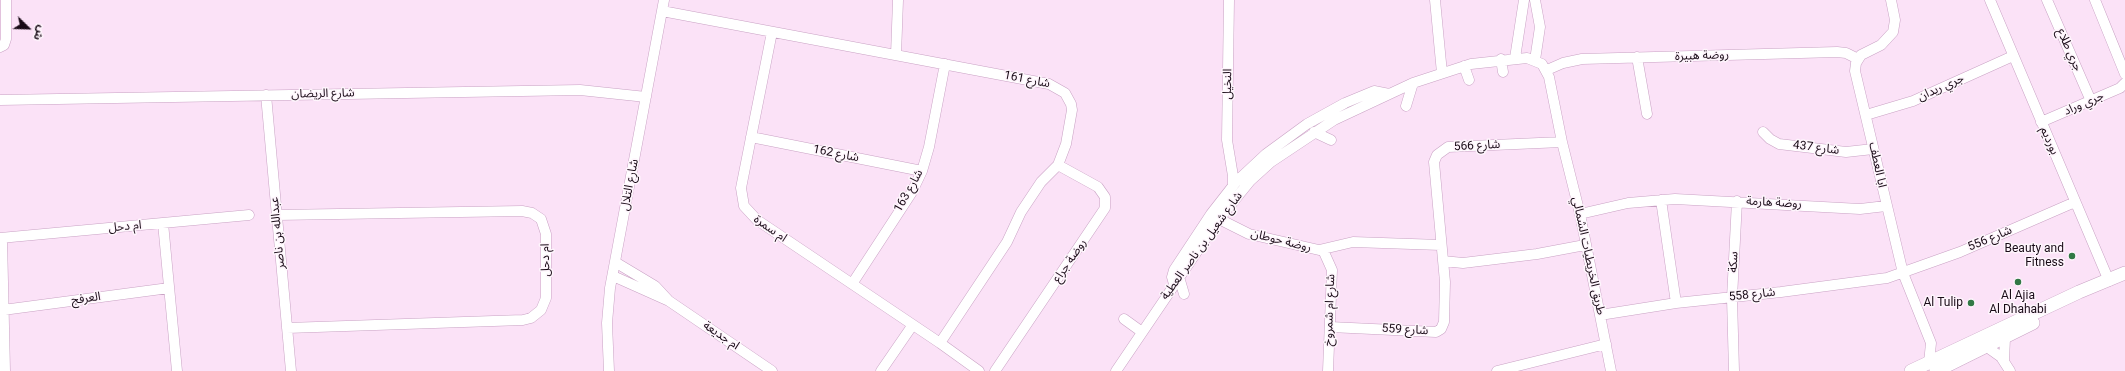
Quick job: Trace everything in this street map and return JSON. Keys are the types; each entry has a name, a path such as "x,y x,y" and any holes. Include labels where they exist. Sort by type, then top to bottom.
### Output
{"street":[{"path":"0,48 4,45 6,40 6,0"},
{"name":"شارع التلال","path":"610,371 607,324 615,262 664,0"},
{"path":"896,55 898,0"},
{"name":"النخيل","path":"1229,0 1227,140 1232,168 1233,186"},
{"path":"1435,0 1442,73"},
{"path":"1515,58 1524,0"},
{"path":"1535,0 1540,26 1535,60 1547,70 1562,142"},
{"path":"1858,59 1865,53 1881,45 1890,37 1895,20 1891,0"},
{"name":"بورديم","path":"1990,0 2109,281"},
{"name":"جري طلاع","path":"2047,0 2091,101"},
{"path":"2095,0 2125,74"},
{"path":"662,11 772,32"},
{"name":"شارع 161","path":"772,32 1049,84 1061,88 1069,98 1072,110 1066,144 1058,165 1041,182 1021,212 1007,242 940,343"},
{"name":"ام سمرة","path":"772,32 741,188 742,200 747,212 979,371"},
{"name":"روضة هبيرة","path":"1547,70 1573,60 1637,57 1837,52 1851,55 1858,59"},
{"name":"جري ريدان","path":"1866,115 1913,101 2013,56"},
{"path":"1637,57 1647,114"},
{"name":"شارع شعيل بن ناصر العطية","path":"1116,371 1248,176 1314,132 1413,83 1464,66 1501,59 1515,58 1535,60"},
{"path":"1501,59 1503,72"},
{"name":"ابا العطف","path":"1858,59 1855,71 1886,206 1903,273 1930,343"},
{"name":"شارع 163","path":"852,284 912,192 922,171 929,147 945,64"},
{"path":"1464,66 1469,80"},
{"path":"1406,106 1413,83"},
{"name":"جري وراد","path":"2041,122 2120,88 2125,83"},
{"name":"شارع الريضان","path":"0,100 580,90 646,97"},
{"path":"1184,294 1172,277 1174,270 1211,214 1233,186 1248,176 1285,139 1314,120 1370,92 1379,91 1389,94"},
{"name":"عبدالله بن ناصر","path":"266,95 291,371"},
{"path":"1314,132 1332,140"},
{"name":"شارع 437","path":"1763,132 1770,140 1779,144 1846,152 1873,149"},
{"name":"شارع 162","path":"751,137 922,171"},
{"name":"طريق الخريطيات الشمالي","path":"1562,142 1580,214 1612,371"},
{"name":"شارع 566","path":"1441,245 1434,162 1436,155 1448,147 1562,142"},
{"name":"روضة جراع","path":"995,371 1105,208 1105,197 1098,187 1058,165"},
{"path":"1232,168 1248,176"},
{"path":"1661,200 1676,303"},
{"name":"روضة هارمة","path":"1580,214 1628,203 1661,200 1737,201 1860,209 1886,206"},
{"name":"سكة","path":"1734,371 1732,298 1737,201"},
{"name":"شارع 556","path":"1903,273 1960,252 2075,202"},
{"name":"ام دحل","path":"276,215 522,211 532,213 541,219 546,234 546,298 541,310 531,318 523,320 287,328"},
{"name":"ام دحل","path":"1,238 250,215"},
{"name":"روضة حوطان","path":"1219,219 1249,234 1323,250 1353,242 1441,245"},
{"path":"163,223 177,371"},
{"path":"1,238 5,371"},
{"name":"شارع 559","path":"1330,327 1439,331 1444,322 1445,282 1441,245"},
{"path":"1443,260 1462,262 1536,254 1586,245"},
{"name":"شارع ام شمروخ","path":"1323,250 1332,270 1328,371"},
{"name":"ام جديعة","path":"615,262 655,286 669,302"},
{"name":"شارع 558","path":"1600,315 1676,303 1732,298 1867,281 1903,273"},
{"path":"1911,371 1940,364 1987,347 2082,298 2125,273"},
{"name":"ام جديعة","path":"613,276 669,302 772,371"},
{"path":"1940,364 2079,292 2109,281"},
{"name":"العرفج","path":"3,310 169,288"},
{"path":"1124,319 1142,332"},
{"path":"881,371 912,326"},
{"path":"2004,361 2003,349 2005,338"},
{"path":"1930,343 1940,364"},
{"path":"1930,343 1940,364"},
{"path":"1497,371 1606,344"},
{"path":"1987,347 1998,354 2010,371"}],"place":[{"name":"Beauty and Fitness","path":"2072,256"},
{"name":"Al Ajia Al Dhahabi","path":"2018,282"},
{"name":"Al Tulip","path":"1971,303"}]}
